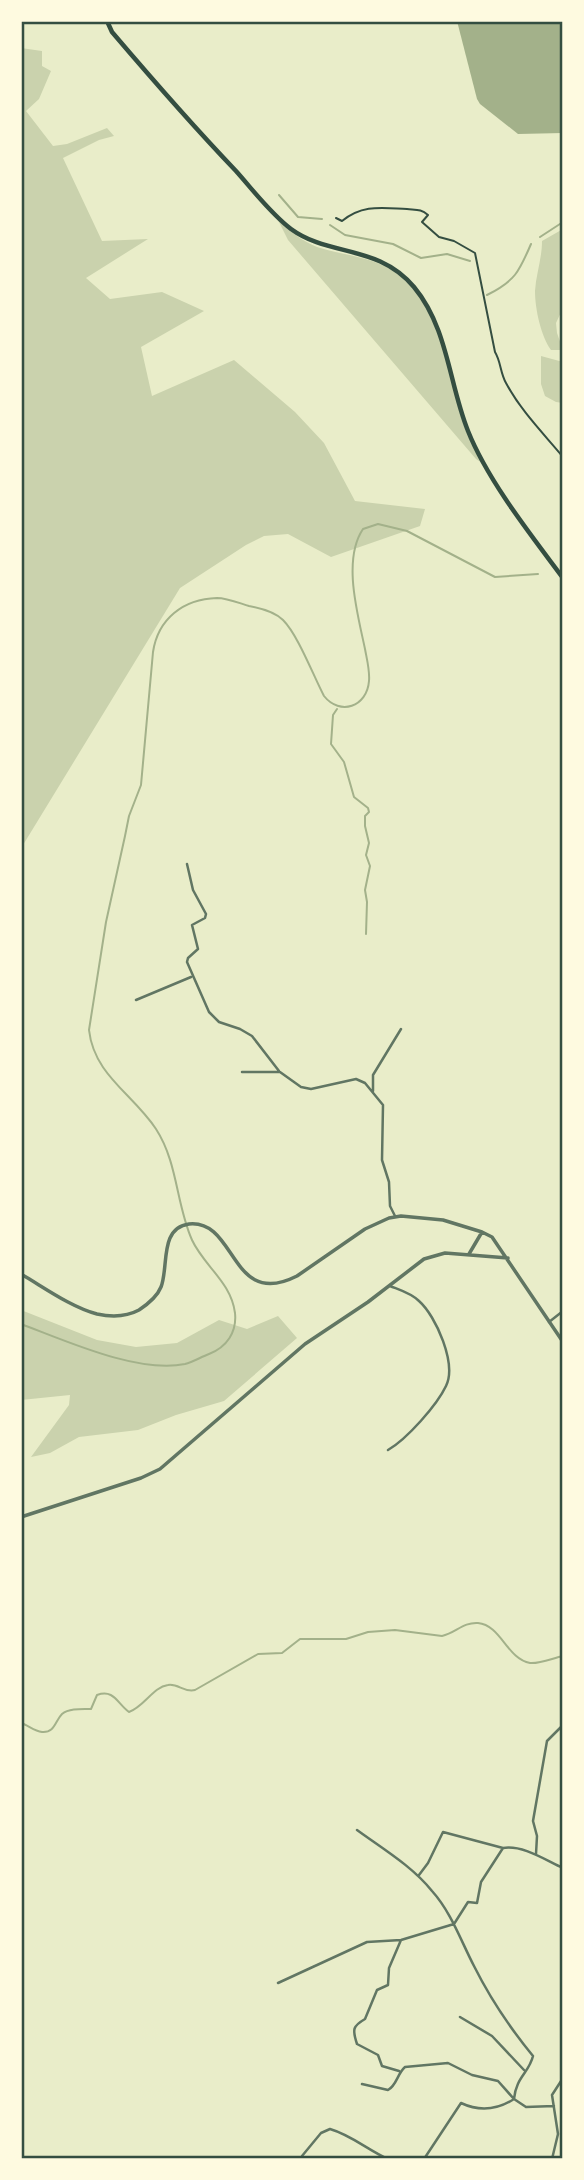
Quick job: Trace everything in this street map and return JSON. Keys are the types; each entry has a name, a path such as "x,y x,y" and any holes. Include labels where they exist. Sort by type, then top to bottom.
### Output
{"main road":[{"path":"109,21 112,32 284,223 308,238 383,262 418,291 440,335 474,444 507,499 563,578"}],"street":[{"path":"187,864 193,890 206,914 205,918 192,925 198,949 187,962 214,1019 252,1036 280,1072 305,1088 320,1088 356,1079 373,1091 383,1105 385,1115 382,1160 389,1182 388,1196 395,1217"},
{"path":"136,1000 192,977"},
{"path":"373,1091 373,1075 401,1029"},
{"path":"242,1072 280,1072"},
{"path":"21,1274 87,1310 111,1316 127,1315 147,1304 158,1292 163,1280 169,1239 182,1226 201,1226 216,1235 239,1268 251,1278 263,1283 279,1283 297,1276 376,1222 395,1217 443,1220 492,1237 563,1342"},
{"path":"469,1254 482,1232"},
{"path":"21,1517 141,1478 160,1469 305,1344 430,1256 445,1252 508,1258"},
{"path":"388,1450 400,1443 447,1384 448,1367 438,1329 422,1304 408,1293 390,1286"},
{"path":"549,1322 563,1311"},
{"path":"536,1855 537,1836 533,1821 547,1741 563,1725"},
{"path":"357,1830 419,1875 435,1894 481,1978 517,2036 533,2056 531,2063 515,2084 514,2099"},
{"path":"419,1875 443,1832 503,1848 510,1847 536,1855 563,1868"},
{"path":"278,1983 367,1942 401,1940 453,1924 468,1902 477,1903 481,1882 503,1848"},
{"path":"400,2071 382,2066 378,2055 356,2044 355,2026 357,2022 366,2019 377,1990 388,1986 389,1968 401,1940"},
{"path":"460,2017 492,2036 525,2071"},
{"path":"362,2084 388,2090 393,2087 400,2071 405,2067 448,2063 472,2074 499,2081 514,2099 526,2107 554,2106"},
{"path":"552,2159 558,2134 552,2095 563,2078"},
{"path":"424,2159 461,2103 484,2109 502,2106 514,2099"},
{"path":"302,2156 321,2133 330,2129 345,2134 368,2150 388,2159"}],"lane":[{"path":"563,317 563,338"}],"path":[{"path":"336,218 342,221 354,212 370,207 417,209 428,215 422,222 431,231 475,253 495,352 501,362 505,383 541,434 563,457"}],"shaded area":[{"path":"457,21 563,21 563,133 518,134 480,104"},
{"path":"21,48 42,51 42,66 51,71 39,99 26,111 53,146 67,144 107,128 114,136 99,140 63,158 102,241 148,239 86,278 110,299 162,292 204,311 141,347 152,396 234,360 295,412 324,443 355,501 425,509 420,526 331,557 288,534 264,536 180,588 23,845 21,843"},
{"path":"278,220 306,242 379,263 398,274 415,289 437,328 461,417 471,442 485,465 476,459 288,240"},
{"path":"563,229 563,308 556,323 563,350 551,350 539,322 536,285 542,241"},
{"path":"541,356 563,362 563,403 545,396 541,384"},
{"path":"21,1310 97,1340 136,1347 177,1343 219,1320 247,1329 278,1316 297,1338 224,1401 138,1430 79,1437 50,1453 31,1457 69,1405 70,1395 21,1400"}],"waterway":[{"path":"279,195 298,217 322,219"},
{"path":"540,237 563,222"},
{"path":"330,225 345,235 393,244 421,258 447,254 470,261"},
{"path":"487,295 515,275 531,244"},
{"path":"21,1324 102,1354 166,1366 188,1363 215,1351 230,1338 234,1326 235,1313 228,1292 192,1240 163,1142 147,1117 98,1060 89,1030 106,922 129,816 141,785 153,652 166,621 193,602 217,598 272,613 289,627 324,696 330,702 345,707 352,706 363,697 369,681 353,588 353,556 363,529 378,524 407,531 495,577 538,574"},
{"path":"337,709 333,715 331,744 344,762 354,797 368,808 369,812 365,816 369,843 366,855 370,866 365,890 366,934"},
{"path":"21,1723 42,1732 50,1731 65,1712 91,1709 97,1695 103,1694 111,1695 129,1712 163,1687 172,1685 195,1690 258,1654 282,1653 300,1639 346,1639 368,1632 395,1630 442,1636 468,1624 478,1623 493,1630 522,1660 534,1663 563,1656"}]}
